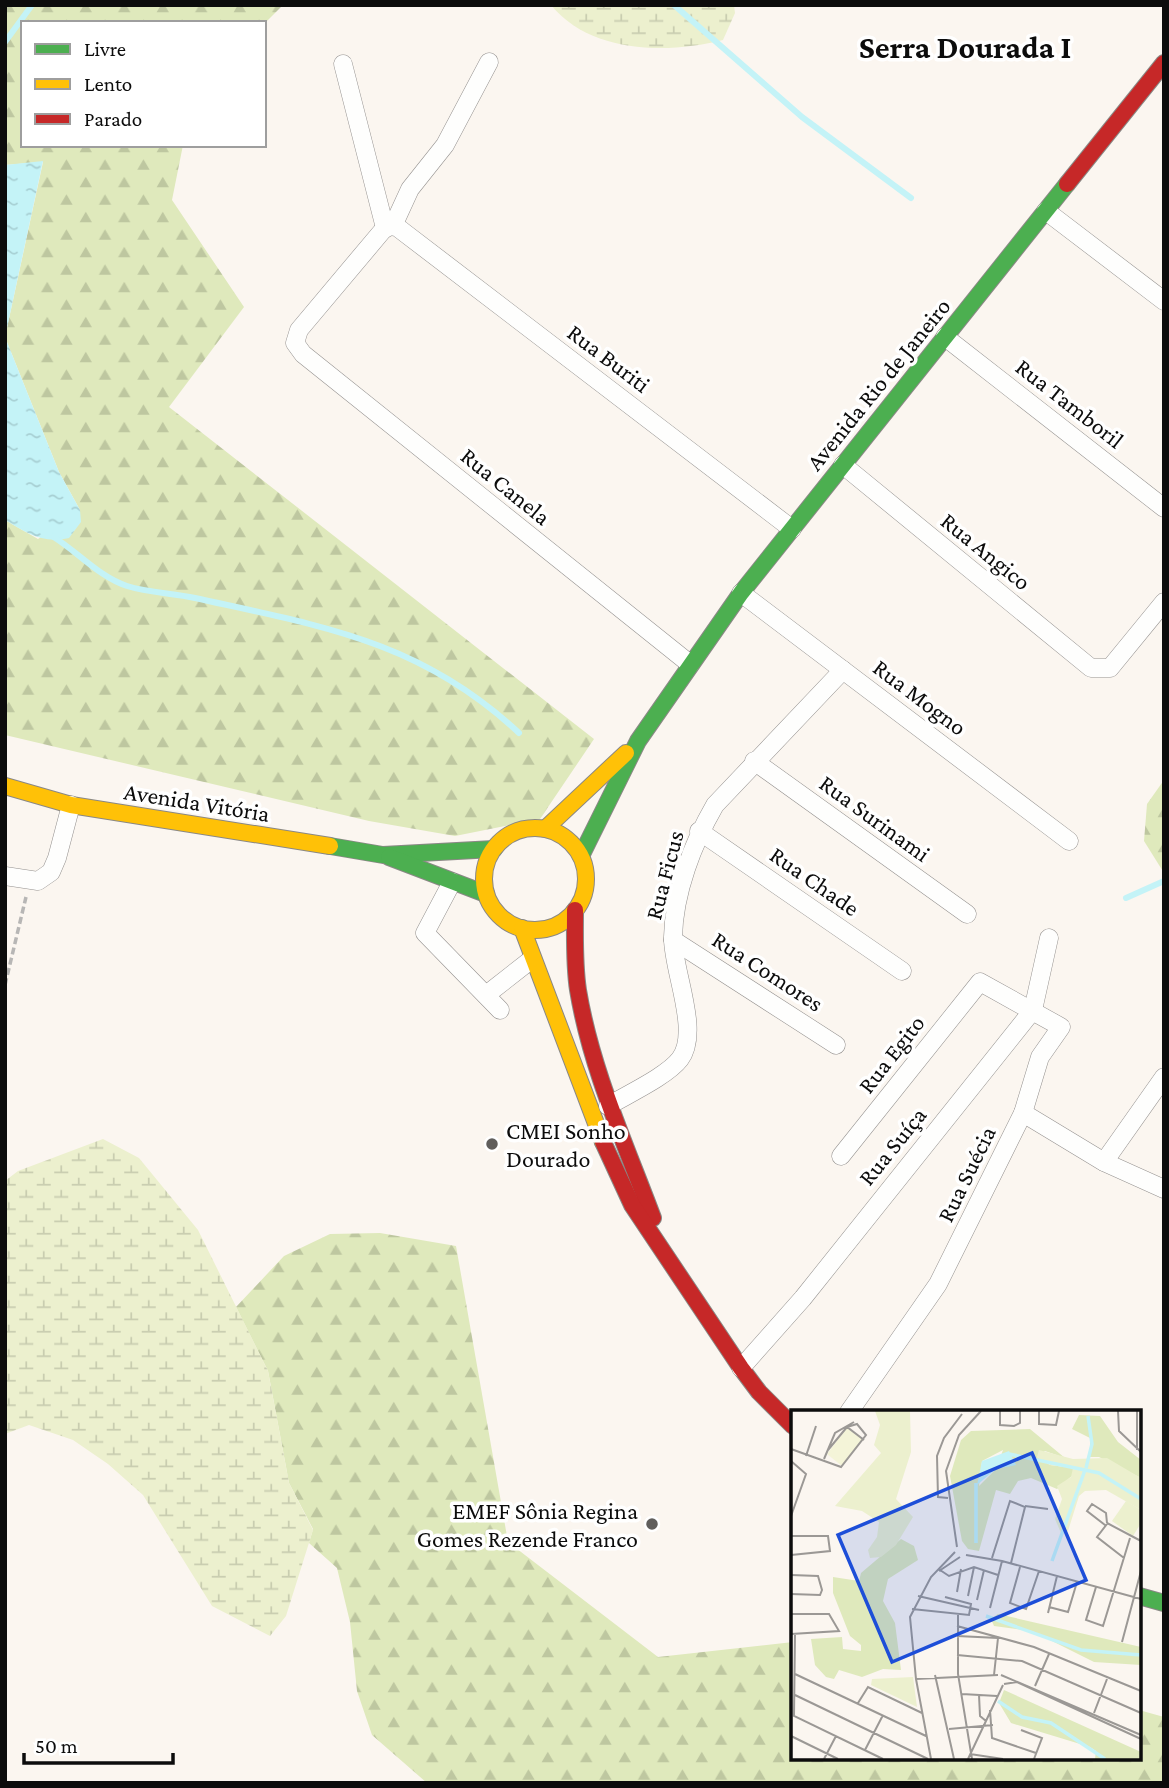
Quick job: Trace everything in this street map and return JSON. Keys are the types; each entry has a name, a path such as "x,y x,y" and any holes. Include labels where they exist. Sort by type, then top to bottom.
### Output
{"street":[{"path":"392,227 410,189 445,145 489,61"},
{"path":"343,64 392,227"},
{"name":"Avenida Rio de Janeiro","path":"581,856 638,741 741,593 1162,70"},
{"path":"1046,211 1164,301"},
{"name":"Rua Canela","path":"392,227 299,330 295,343 303,354 690,664"},
{"name":"Rua Buriti","path":"392,227 792,529"},
{"name":"Rua Tamboril","path":"945,337 1164,508"},
{"name":"Rua Angico","path":"843,466 1085,664 1101,670 1114,664 1164,602"},
{"name":"Rua Mogno","path":"741,593 1069,841"},
{"name":"Rua Ficus","path":"608,1106 672,1067 684,1052 687,1033 673,940 681,887 699,831 715,804 844,670"},
{"name":"Avenida Rio de Janeiro","path":"545,829 638,741"},
{"name":"Rua Surinami","path":"754,761 967,914"},
{"name":"Avenida Vitória","path":"5,786 71,806 383,855 494,849"},
{"path":"5,876 38,881 51,872 71,806"},
{"path":"575,910 551,927 522,928 500,916 486,894 485,870 494,849 517,831 545,829 566,838 581,856 586,884 575,910 578,989 589,1041 608,1106 663,1248"},
{"name":"Rua Chade","path":"699,831 902,971"},
{"name":"Avenida Vitória","path":"383,855 486,894"},
{"path":"452,882 425,933 500,1010"},
{"path":"522,928 612,1166 632,1205 741,1368 759,1392 791,1424"},
{"name":"Rua Suíça","path":"741,1368 803,1298 1033,1010 1049,938"},
{"name":"Rua Comores","path":"673,940 836,1045"},
{"path":"486,995 532,959"},
{"name":"Rua Suécia","path":"850,1410 938,1284 1023,1113 1040,1057 1061,1027 980,982"},
{"name":"Rua Egito","path":"841,1156 980,982"},
{"path":"1104,1162 1164,1077"},
{"path":"1023,1113 1104,1162 1164,1189"},
{"path":"1141,1597 1164,1603"}],"path":[{"path":"5,985 29,881"}],"green space":[{"path":"5,5 283,5 266,22 21,21 21,147 183,147 172,200 244,307 169,407 594,739 540,819 455,836 369,821 5,735 5,520 38,539 80,510 59,472 5,337 43,162 5,165"},
{"path":"551,5 734,5 735,13 723,40 701,45 655,48 608,41 587,33 568,21"},
{"path":"1164,780 1164,873 1144,841 1147,804"},
{"path":"103,1139 139,1158 198,1230 268,1371 289,1483 313,1530 286,1616 270,1636 212,1606 143,1495 108,1464 73,1440 29,1425 5,1434 5,1181 18,1171"},
{"path":"380,1233 456,1246 508,1542 658,1657 791,1642 791,1760 1141,1760 1141,1711 1164,1717 1164,1783 427,1783 372,1735 357,1691 350,1622 337,1568 309,1543 313,1529 289,1483 268,1371 236,1307 284,1256 330,1234"}],"water":[{"path":"43,161 5,337 5,165"},
{"path":"5,337 59,472 80,510 81,522 69,538 43,538 5,520"}],"waterway":[{"path":"5,42 32,5"},
{"path":"674,5 802,117 911,198"},
{"path":"52,536 98,570 127,586 285,618 368,642 407,657 445,677 482,702 519,733"},
{"path":"1126,898 1164,881"}],"traffic: fast":[{"path":"581,856 638,741 741,593 1067,184"},
{"path":"330,846 383,855 494,849"},
{"path":"389,857 486,894"},
{"path":"1141,1597 1164,1603"}],"traffic: slow":[{"path":"545,829 626,753"},
{"path":"5,786 71,805 330,846"},
{"path":"535,828 554,832 571,843 582,860 586,879 582,898 571,915 554,926 535,930 516,926 499,915 488,898 484,879 488,860 499,843 516,832 535,828"},
{"path":"522,928 603,1142"}],"traffic: jam":[{"path":"1067,184 1164,63"},
{"path":"575,910 578,990 591,1048 653,1218"},
{"path":"603,1142 632,1205 741,1368 759,1392 791,1424"}],"place":[{"name":"CMEI Sonho Dourado","path":"492,1144"},
{"name":"EMEF Sônia Regina Gomes Rezende Franco","path":"652,1524"}],"district":[{"name":"Serra Dourada I","path":"965,47"}]}
